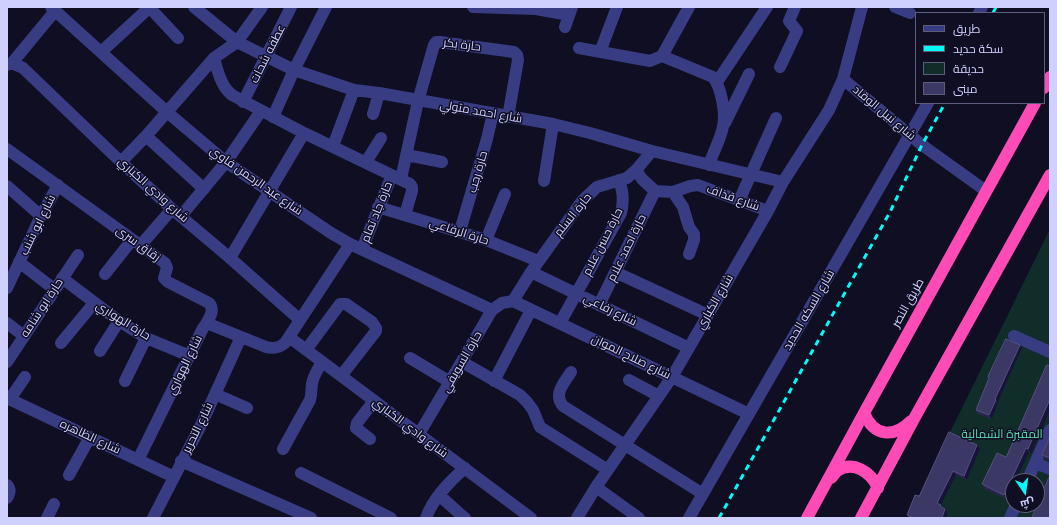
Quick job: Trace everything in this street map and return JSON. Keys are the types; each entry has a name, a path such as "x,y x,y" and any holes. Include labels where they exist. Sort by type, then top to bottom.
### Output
{"highway":[{"path":"1045,86 1050,77"},
{"name":"طريق النصر","path":"807,518 1034,104"},
{"path":"861,518 915,417 1050,175"},
{"path":"864,413 867,421 873,427 881,432 889,433 898,431 905,427 915,417"},
{"path":"826,483 837,471 845,468 854,468 869,474 878,488"}],"street":[{"path":"101,52 149,7 178,38"},
{"name":"شارع احمد متولي","path":"194,7 237,42 266,58 294,70 354,90 379,93 553,124 652,151 783,182"},
{"path":"121,162 146,136 214,58 237,42 262,7"},
{"name":"عطفه شحات","path":"244,102 291,7"},
{"path":"273,117 294,70 326,7"},
{"path":"473,7 536,8 569,16"},
{"path":"600,52 618,7"},
{"path":"579,48 650,61 662,56 689,7"},
{"path":"717,82 767,7"},
{"path":"780,67 797,31 789,21 795,7"},
{"name":"شارع نبيل الوقاد","path":"862,7 843,79 910,135 986,191"},
{"path":"895,7 910,13"},
{"path":"9,64 53,9"},
{"name":"شارع عبد الرحمن فاوي","path":"53,9 167,112 226,162 350,244 492,310"},
{"name":"حارة بكر","path":"396,177 407,154 418,101 436,42 514,52 517,55 518,60 508,117"},
{"path":"662,56 713,77 717,82 724,112 724,126"},
{"path":"214,58 222,82 228,91 244,102 304,133 410,184 412,187 405,215"},
{"name":"شارع وادي الكباري","path":"9,64 23,68 176,213 230,258 300,320"},
{"path":"708,165 724,126 749,74"},
{"name":"شارع الكباري","path":"577,518 596,487 672,377 768,211 783,182 829,110 843,79"},
{"path":"333,146 354,90"},
{"path":"372,114 379,93"},
{"name":"شارع السكه الحديد","path":"689,518 927,104"},
{"path":"105,274 136,243 176,213 204,189 226,162 238,154 260,111"},
{"name":"حارة رجب","path":"460,231 487,139 493,113"},
{"path":"739,201 776,118"},
{"path":"544,181 553,124"},
{"path":"230,258 304,133"},
{"path":"146,136 204,189"},
{"path":"366,162 381,138"},
{"name":"زقاق سرى","path":"7,149 165,264 167,268 164,278 168,282 209,303 212,312 206,324"},
{"name":"حارة السلم","path":"513,301 538,261 582,201 597,188 627,178 652,151"},
{"path":"407,154 442,162"},
{"path":"636,170 642,179 655,191"},
{"name":"حارة جاد تمام","path":"362,249 378,207 396,177"},
{"name":"حارة حسن علام","path":"560,323 621,213 624,202 623,190 619,180"},
{"name":"شارع ابو شنب","path":"7,288 41,216 58,185"},
{"name":"شارع قذاف","path":"655,191 673,192 698,185 768,211"},
{"path":"7,186 41,216"},
{"name":"حارة احمد علام","path":"599,305 655,191"},
{"path":"673,192 683,207 689,227 694,234 694,240 689,254"},
{"path":"486,240 505,194"},
{"name":"حارة الرفاعي","path":"378,207 460,231 538,261"},
{"name":"شارع الهواري","path":"138,460 206,324 273,348 280,347 285,343 350,244"},
{"name":"حارة ابو شامه","path":"7,362 78,255"},
{"path":"20,262 54,289"},
{"name":"شارع رفاعي","path":"531,272 689,348"},
{"path":"615,272 708,315"},
{"name":"حارة الهواري","path":"62,278 119,321 146,338 190,356"},
{"path":"492,310 502,303 513,301"},
{"name":"شارع صلاح الموان","path":"513,301 749,414"},
{"path":"61,343 94,303"},
{"path":"306,350 340,304 346,304 372,322 376,328 376,331 341,376"},
{"name":"حارة السويفي","path":"419,434 492,310"},
{"path":"494,381 531,310"},
{"path":"100,351 119,321"},
{"path":"7,323 24,336"},
{"path":"1014,336 1050,352"},
{"name":"شارع التحرير","path":"153,518 215,394 241,337"},
{"name":"شارع وادي الكباري","path":"289,337 531,518"},
{"path":"125,381 146,338"},
{"path":"410,358 450,382"},
{"path":"283,449 310,400 315,374 322,362"},
{"path":"462,362 520,395 527,402 540,427 608,470"},
{"path":"571,372 559,391 559,401 563,406 703,494"},
{"path":"8,398 25,377"},
{"path":"629,380 659,396"},
{"path":"215,394 247,408"},
{"name":"شارع الظاهره","path":"8,398 174,477"},
{"path":"370,439 356,428 357,423 374,401"},
{"path":"1031,473 1050,430"},
{"path":"69,475 90,437"},
{"path":"181,461 311,518"},
{"path":"1035,463 1050,469"},
{"path":"426,518 439,495 451,480 465,468"},
{"path":"301,473 391,518"},
{"path":"7,485 10,489 10,493 7,498"},
{"path":"596,487 639,518"},
{"path":"439,495 465,518"},
{"path":"47,518 54,504"}],"green space":[{"name":"المقبرة الشمالية","path":"1050,229 1050,518 909,518 927,479"}],"building":[{"path":"1006,339 1020,345 989,415 976,410 989,378 988,377"},
{"path":"1047,365 1050,366 1050,399 1028,449 1026,448 1014,473 1005,473 1004,495 982,484 997,453 1006,457"},
{"path":"949,432 977,445 964,476 953,471 937,503 945,509 942,518 914,518 907,515 915,495 919,496"},
{"path":"1050,437 1050,458 1042,455"},
{"path":"1050,478 1050,518 1032,518 1034,513 1045,513 1045,487"}],"railway":[{"path":"994,12 996,7"},
{"path":"719,518 890,212 922,145 944,104"}]}
